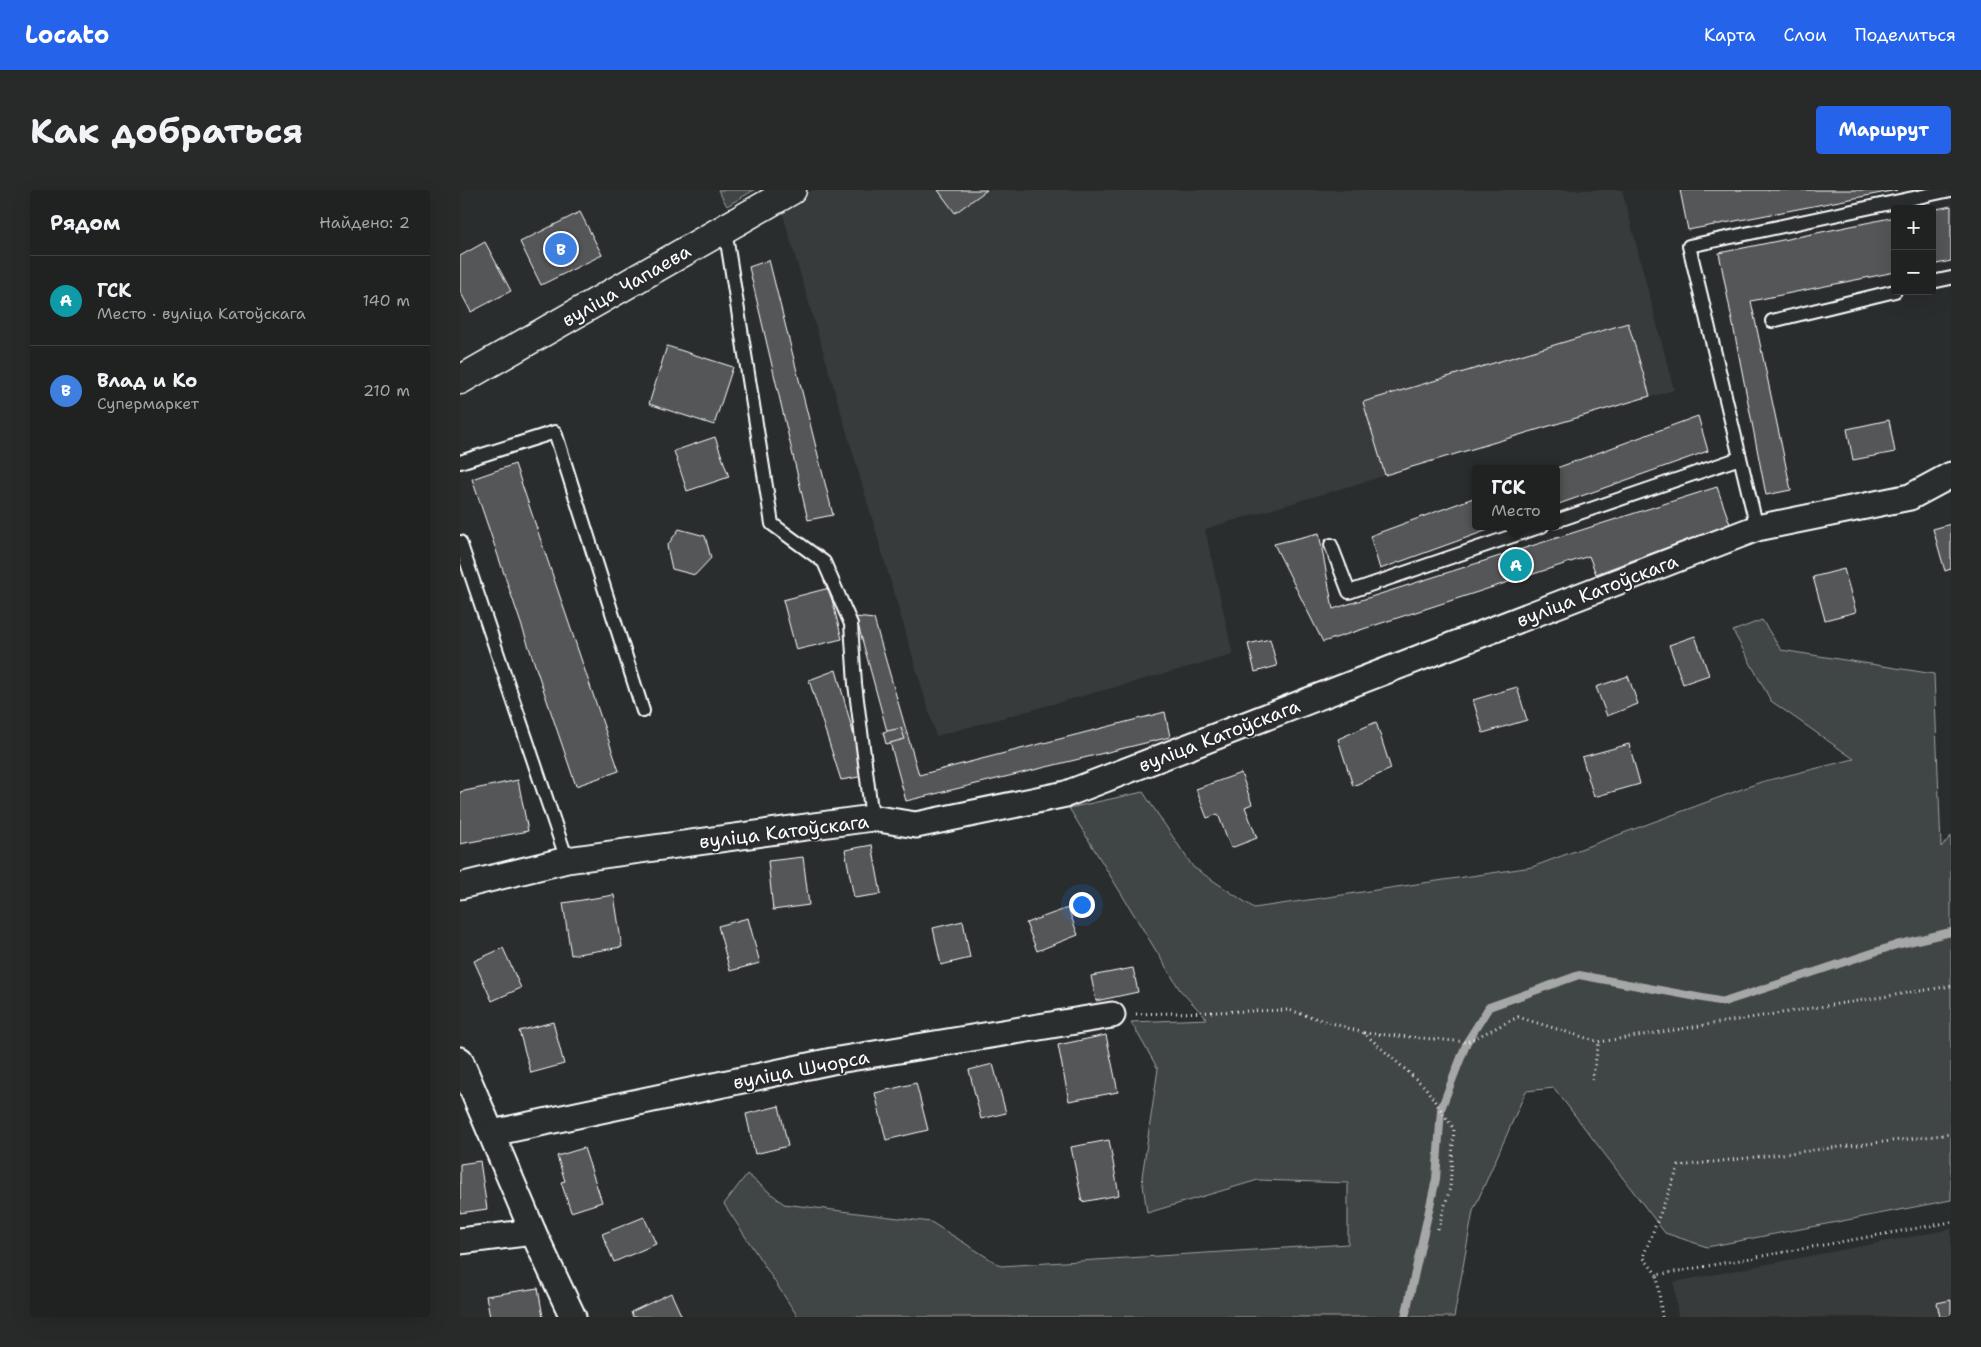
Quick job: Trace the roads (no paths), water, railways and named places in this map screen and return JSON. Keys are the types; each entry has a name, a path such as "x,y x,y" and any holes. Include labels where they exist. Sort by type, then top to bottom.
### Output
{"street":[{"name":"вуліца Чапаева","path":"460,380 792,190"},
{"name":"вуліца Катоўскага","path":"460,886 566,860 872,818 916,825 1066,794 1757,528 1910,496 1951,474"},
{"name":"вуліца Шчорса","path":"492,1133 832,1061 1112,1015"},
{"path":"460,1060 533,1232 573,1317"},
{"path":"460,1241 533,1232"}],"lane":[{"path":"1757,528 1689,246 1951,190"},
{"path":"724,229 772,524 824,562 851,624 855,684 872,818"},
{"path":"1936,281 1951,278"},
{"path":"1772,321 1891,292"},
{"path":"460,462 554,432 643,711"},
{"path":"1560,520 1740,458"},
{"path":"1331,545 1349,592 1530,530"},
{"path":"460,542 566,860"}],"waterway":[{"path":"1405,1317 1436,1179 1441,1109 1467,1042 1489,1007 1579,975 1724,1002 1896,945 1951,932"}],"place":[{"name":"Влад и Ко","path":"561,249"},
{"name":"ГСК","path":"1516,565"}]}
